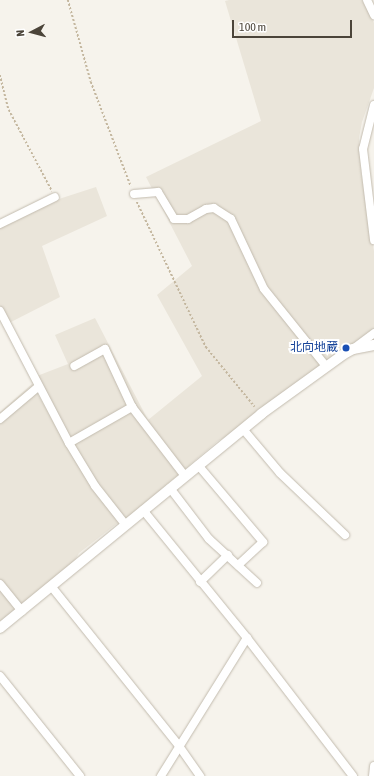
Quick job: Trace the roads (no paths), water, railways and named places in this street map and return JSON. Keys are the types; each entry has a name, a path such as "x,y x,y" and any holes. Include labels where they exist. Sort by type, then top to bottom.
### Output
{"street":[{"path":"367,0 374,15"},
{"path":"374,105 363,149 374,240"},
{"path":"134,194 158,192 174,220 188,219 206,209 214,208 231,219 264,289 326,366"},
{"path":"0,224 55,198"},
{"path":"0,311 38,387 69,443 95,486 125,524"},
{"path":"0,628 261,414 374,333"},
{"path":"353,349 374,345"},
{"path":"74,366 105,349 132,407 185,476"},
{"path":"0,419 38,387"},
{"path":"69,443 132,407"},
{"path":"243,429 280,472 345,534"},
{"path":"198,465 262,542 238,565"},
{"path":"170,488 209,539 257,583"},
{"path":"143,510 247,638 353,776"},
{"path":"200,582 228,555"},
{"path":"0,584 22,611"},
{"path":"51,586 179,746 200,776"},
{"path":"161,776 247,638"},
{"path":"0,676 80,776"},
{"path":"373,776 374,766"}],"place":[{"name":"北向地蔵","path":"346,348"}]}
